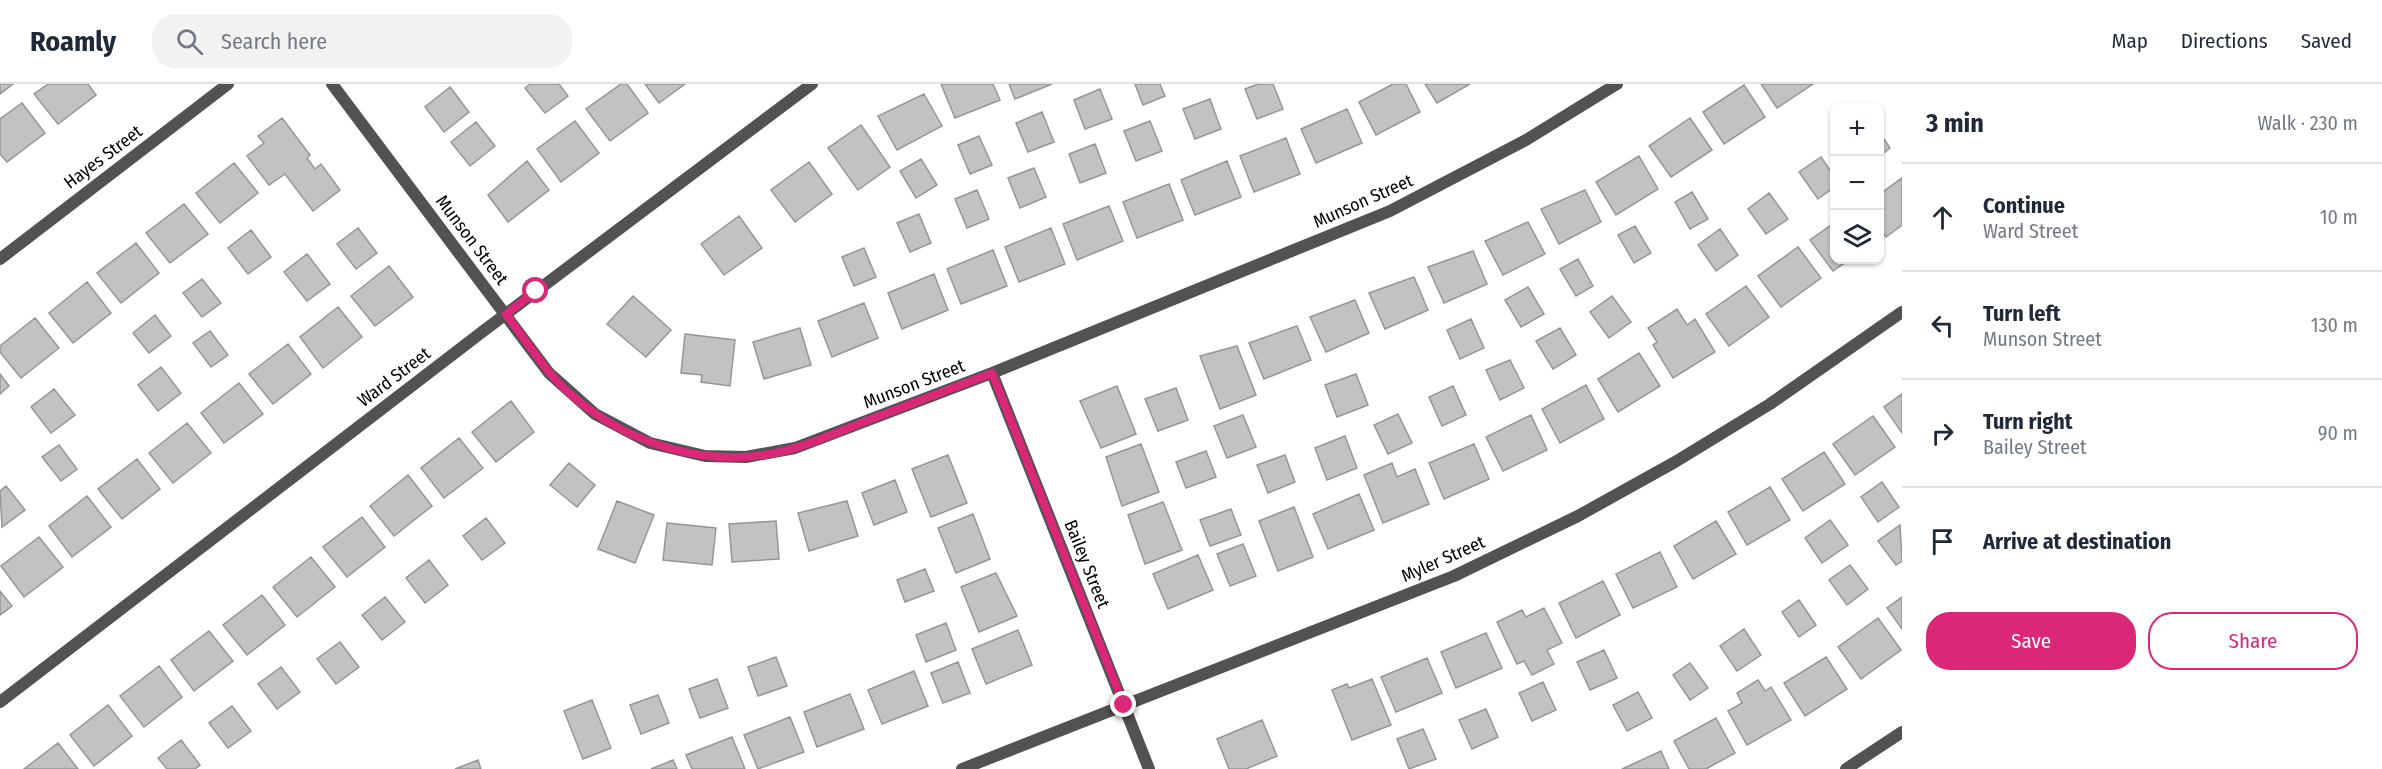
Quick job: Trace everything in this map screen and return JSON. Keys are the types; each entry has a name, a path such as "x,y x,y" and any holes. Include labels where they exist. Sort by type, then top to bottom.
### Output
{"street":[{"name":"Hayes Street","path":"0,259 228,84"},
{"name":"Munson Street","path":"332,84 549,373 596,414 650,443 705,456 746,458 795,448 992,373 1390,211 1526,140 1617,84"},
{"name":"Ward Street","path":"0,702 506,314 812,84"},
{"name":"Myler Street","path":"962,769 1454,576 1578,516 1675,462 1770,404 1902,312"},
{"name":"Bailey Street","path":"992,373 1149,769"},
{"path":"1846,769 1902,732"}],"building":[{"path":"0,84 13,84 0,94"},
{"path":"48,84 88,84 96,95 58,124 34,94"},
{"path":"530,84 559,84 568,96 545,113 525,88"},
{"path":"621,84 627,84 648,113 610,141 586,109"},
{"path":"645,84 685,84 659,103"},
{"path":"941,84 993,84 1000,100 955,118"},
{"path":"1009,84 1052,84 1015,99"},
{"path":"1135,84 1160,84 1165,96 1143,105"},
{"path":"1258,84 1273,84 1283,109 1257,119 1245,89"},
{"path":"1393,84 1406,84 1420,112 1376,135 1359,102"},
{"path":"1425,84 1470,84 1437,103"},
{"path":"1761,84 1813,84 1777,108"},
{"path":"1744,85 1765,117 1724,144 1703,112"},
{"path":"450,87 469,112 444,132 425,107"},
{"path":"1100,89 1112,119 1085,129 1074,100"},
{"path":"924,94 942,126 897,150 878,116"},
{"path":"1210,99 1221,129 1195,139 1183,109"},
{"path":"22,103 45,133 7,162 0,154 0,119"},
{"path":"1347,109 1362,143 1316,163 1301,129"},
{"path":"1042,112 1054,142 1028,152 1016,123"},
{"path":"282,118 310,155 307,158 315,169 321,164 340,190 313,211 285,174 269,185 247,156 264,143 258,136"},
{"path":"1690,118 1712,150 1671,177 1649,146"},
{"path":"575,121 599,153 561,182 537,149"},
{"path":"1150,121 1162,151 1136,161 1124,131"},
{"path":"476,122 495,146 470,166 451,142"},
{"path":"861,125 890,167 858,190 828,148"},
{"path":"979,136 992,165 970,174 958,145"},
{"path":"1286,138 1300,174 1254,192 1240,156"},
{"path":"1884,139 1890,148 1884,153"},
{"path":"1095,144 1106,173 1080,183 1069,154"},
{"path":"1639,156 1658,189 1616,215 1596,182"},
{"path":"1821,157 1830,170 1830,190 1818,199 1799,172"},
{"path":"921,159 937,185 916,198 900,171"},
{"path":"527,161 549,190 508,222 488,195"},
{"path":"1227,161 1241,197 1195,215 1181,180"},
{"path":"809,162 832,194 795,222 771,190"},
{"path":"234,163 258,193 220,223 196,193"},
{"path":"1034,168 1046,197 1020,208 1008,178"},
{"path":"1902,178 1902,225 1886,237 1884,234 1884,191"},
{"path":"1169,184 1183,220 1137,238 1123,202"},
{"path":"977,190 989,219 967,228 955,199"},
{"path":"1585,190 1601,222 1559,244 1541,209"},
{"path":"1692,192 1708,219 1690,229 1675,202"},
{"path":"1769,193 1788,219 1766,234 1748,209"},
{"path":"184,204 208,234 170,263 146,233"},
{"path":"1109,206 1123,241 1077,260 1063,224"},
{"path":"919,214 931,243 910,252 897,223"},
{"path":"739,216 762,248 724,275 701,244"},
{"path":"1528,222 1545,254 1503,275 1485,241"},
{"path":"1635,226 1651,253 1634,263 1618,235"},
{"path":"1830,226 1830,264 1843,264 1833,271 1810,240"},
{"path":"358,228 377,253 356,269 337,244"},
{"path":"1051,228 1065,264 1019,282 1005,247"},
{"path":"1720,229 1738,255 1716,271 1698,245"},
{"path":"251,230 271,257 248,274 228,248"},
{"path":"136,243 159,273 121,303 97,273"},
{"path":"1798,247 1821,278 1781,307 1758,276"},
{"path":"864,248 876,277 854,286 842,257"},
{"path":"993,250 1007,286 961,304 947,269"},
{"path":"1473,251 1487,284 1444,303 1428,267"},
{"path":"307,254 330,284 307,301 284,272"},
{"path":"1578,259 1593,286 1576,296 1560,269"},
{"path":"389,266 413,297 375,326 351,296"},
{"path":"934,274 948,310 902,329 888,293"},
{"path":"1414,277 1428,310 1385,329 1369,293"},
{"path":"202,279 221,303 202,317 183,293"},
{"path":"87,282 111,313 73,343 49,313"},
{"path":"1746,286 1769,317 1729,346 1706,314"},
{"path":"1528,287 1544,314 1521,327 1505,300"},
{"path":"633,296 671,330 646,357 607,324"},
{"path":"1612,296 1631,322 1609,338 1590,312"},
{"path":"1355,300 1369,333 1326,352 1310,317"},
{"path":"864,303 878,338 832,357 818,321"},
{"path":"338,307 362,337 323,368 300,337"},
{"path":"1677,309 1687,325 1695,319 1715,352 1673,378 1653,345 1657,342 1648,328"},
{"path":"155,315 171,336 149,353 133,333"},
{"path":"35,318 59,348 21,378 0,352 0,346"},
{"path":"1471,319 1484,348 1460,359 1447,330"},
{"path":"1297,326 1311,360 1264,379 1249,343"},
{"path":"800,328 811,365 764,379 753,342"},
{"path":"1560,328 1576,355 1553,369 1536,341"},
{"path":"210,331 228,355 211,367 193,343"},
{"path":"685,334 735,340 730,386 701,382 702,375 681,373"},
{"path":"288,344 311,374 273,404 249,374"},
{"path":"1237,346 1256,395 1220,409 1200,356"},
{"path":"1639,353 1660,386 1618,412 1598,379"},
{"path":"1510,360 1524,388 1500,400 1486,370"},
{"path":"161,367 181,393 158,411 138,385"},
{"path":"0,374 9,386 0,394"},
{"path":"1356,374 1368,405 1337,417 1325,385"},
{"path":"239,383 263,414 224,443 201,413"},
{"path":"1586,385 1604,419 1560,443 1542,409"},
{"path":"1117,386 1136,434 1101,448 1080,401"},
{"path":"1453,386 1466,415 1442,426 1429,397"},
{"path":"1176,388 1188,420 1158,431 1145,399"},
{"path":"54,389 75,415 51,433 31,407"},
{"path":"1902,394 1902,433 1884,407"},
{"path":"511,401 534,432 496,462 472,432"},
{"path":"1398,414 1412,443 1388,454 1374,425"},
{"path":"1243,415 1256,447 1227,458 1214,426"},
{"path":"1531,415 1547,450 1503,471 1486,437"},
{"path":"1873,416 1895,447 1855,475 1833,444"},
{"path":"187,423 211,453 173,483 149,453"},
{"path":"1345,436 1357,468 1327,480 1315,448"},
{"path":"459,438 483,468 444,498 421,468"},
{"path":"1141,444 1159,492 1122,506 1106,457"},
{"path":"1474,444 1489,479 1444,499 1429,463"},
{"path":"59,445 77,469 61,481 42,457"},
{"path":"1206,451 1216,477 1186,488 1176,462"},
{"path":"1824,452 1845,484 1803,511 1782,479"},
{"path":"948,455 967,503 931,517 912,469"},
{"path":"1285,455 1295,482 1268,493 1257,465"},
{"path":"137,459 160,489 122,519 98,489"},
{"path":"569,463 595,485 577,507 550,485"},
{"path":"1392,463 1397,477 1415,469 1429,504 1383,523 1364,475"},
{"path":"408,475 432,506 394,536 370,506"},
{"path":"895,480 907,512 874,525 862,493"},
{"path":"1882,482 1899,507 1878,522 1861,497"},
{"path":"6,486 25,510 2,527 0,491"},
{"path":"1770,487 1790,520 1747,545 1728,512"},
{"path":"1359,494 1374,530 1328,549 1313,514"},
{"path":"87,496 111,527 72,557 49,526"},
{"path":"617,501 654,515 635,563 598,549"},
{"path":"847,501 858,536 809,551 798,513"},
{"path":"1163,502 1182,550 1145,564 1128,515"},
{"path":"1294,507 1313,557 1278,571 1259,521"},
{"path":"1231,509 1241,535 1210,546 1200,520"},
{"path":"973,514 990,559 956,573 938,528"},
{"path":"362,517 385,547 347,577 323,547"},
{"path":"486,518 505,543 482,560 463,536"},
{"path":"1830,520 1848,545 1822,563 1805,538"},
{"path":"776,521 779,559 732,562 729,524"},
{"path":"1716,521 1736,554 1693,579 1674,546"},
{"path":"667,523 716,528 712,565 663,560"},
{"path":"1900,525 1902,561 1896,565 1878,541"},
{"path":"39,537 63,567 24,597 1,566"},
{"path":"1243,544 1256,576 1230,586 1217,554"},
{"path":"1660,552 1677,587 1633,608 1616,574"},
{"path":"1198,555 1213,590 1168,609 1153,574"},
{"path":"311,557 335,587 297,617 273,587"},
{"path":"429,560 448,585 425,603 406,578"},
{"path":"1850,565 1868,589 1847,605 1829,580"},
{"path":"925,569 934,591 905,602 897,580"},
{"path":"996,573 1017,616 979,632 961,587"},
{"path":"1603,581 1620,615 1576,638 1559,603"},
{"path":"0,591 12,606 0,615"},
{"path":"262,595 285,625 247,655 223,625"},
{"path":"385,597 405,622 382,640 362,615"},
{"path":"1902,597 1902,629 1887,608"},
{"path":"1799,600 1816,625 1799,637 1782,612"},
{"path":"1544,608 1562,643 1547,650 1554,664 1532,675 1524,661 1517,664 1497,622 1522,610 1526,617"},
{"path":"1878,618 1901,650 1861,679 1838,647"},
{"path":"946,623 956,650 926,662 916,635"},
{"path":"1744,629 1761,655 1737,671 1720,646"},
{"path":"1018,630 1032,665 986,684 972,649"},
{"path":"209,631 233,661 194,691 171,660"},
{"path":"1486,633 1502,668 1456,688 1441,652"},
{"path":"340,642 359,667 336,684 317,659"},
{"path":"1604,650 1617,678 1590,690 1577,662"},
{"path":"776,657 787,686 758,696 748,667"},
{"path":"1826,657 1847,689 1805,716 1784,683"},
{"path":"1427,658 1442,693 1396,712 1381,677"},
{"path":"958,662 970,693 943,703 931,673"},
{"path":"1690,663 1708,688 1690,700 1673,675"},
{"path":"159,666 182,697 144,727 120,696"},
{"path":"281,667 300,692 277,709 258,684"},
{"path":"914,671 928,706 882,724 868,690"},
{"path":"717,679 728,708 700,718 689,689"},
{"path":"1372,679 1391,725 1352,740 1332,690 1347,684 1349,688"},
{"path":"1758,680 1765,691 1771,687 1791,720 1747,745 1728,711 1742,703 1737,693"},
{"path":"1543,682 1556,710 1532,721 1519,693"},
{"path":"1638,692 1652,718 1627,731 1613,705"},
{"path":"850,694 864,729 817,747 804,712"},
{"path":"658,695 669,723 641,734 630,705"},
{"path":"592,700 611,748 583,759 564,711"},
{"path":"108,705 132,736 94,766 70,735"},
{"path":"232,706 251,731 228,748 209,723"},
{"path":"1486,709 1498,737 1472,749 1459,720"},
{"path":"790,717 804,752 758,769 744,735"},
{"path":"1716,718 1735,753 1706,769 1689,769 1674,741"},
{"path":"1262,720 1277,756 1246,769 1229,769 1217,739"},
{"path":"1423,729 1436,759 1409,769 1397,739"},
{"path":"732,737 745,769 692,769 686,755"},
{"path":"181,740 200,765 195,769 167,769 158,758"},
{"path":"58,743 78,769 24,769"},
{"path":"1661,751 1669,769 1622,769"},
{"path":"478,760 481,769 455,769"},
{"path":"673,760 677,769 651,769"}],"route":[{"path":"536,291 506,314 549,373 574,398 626,432 650,443 681,452 746,458 795,448 992,373 1124,705"}]}
